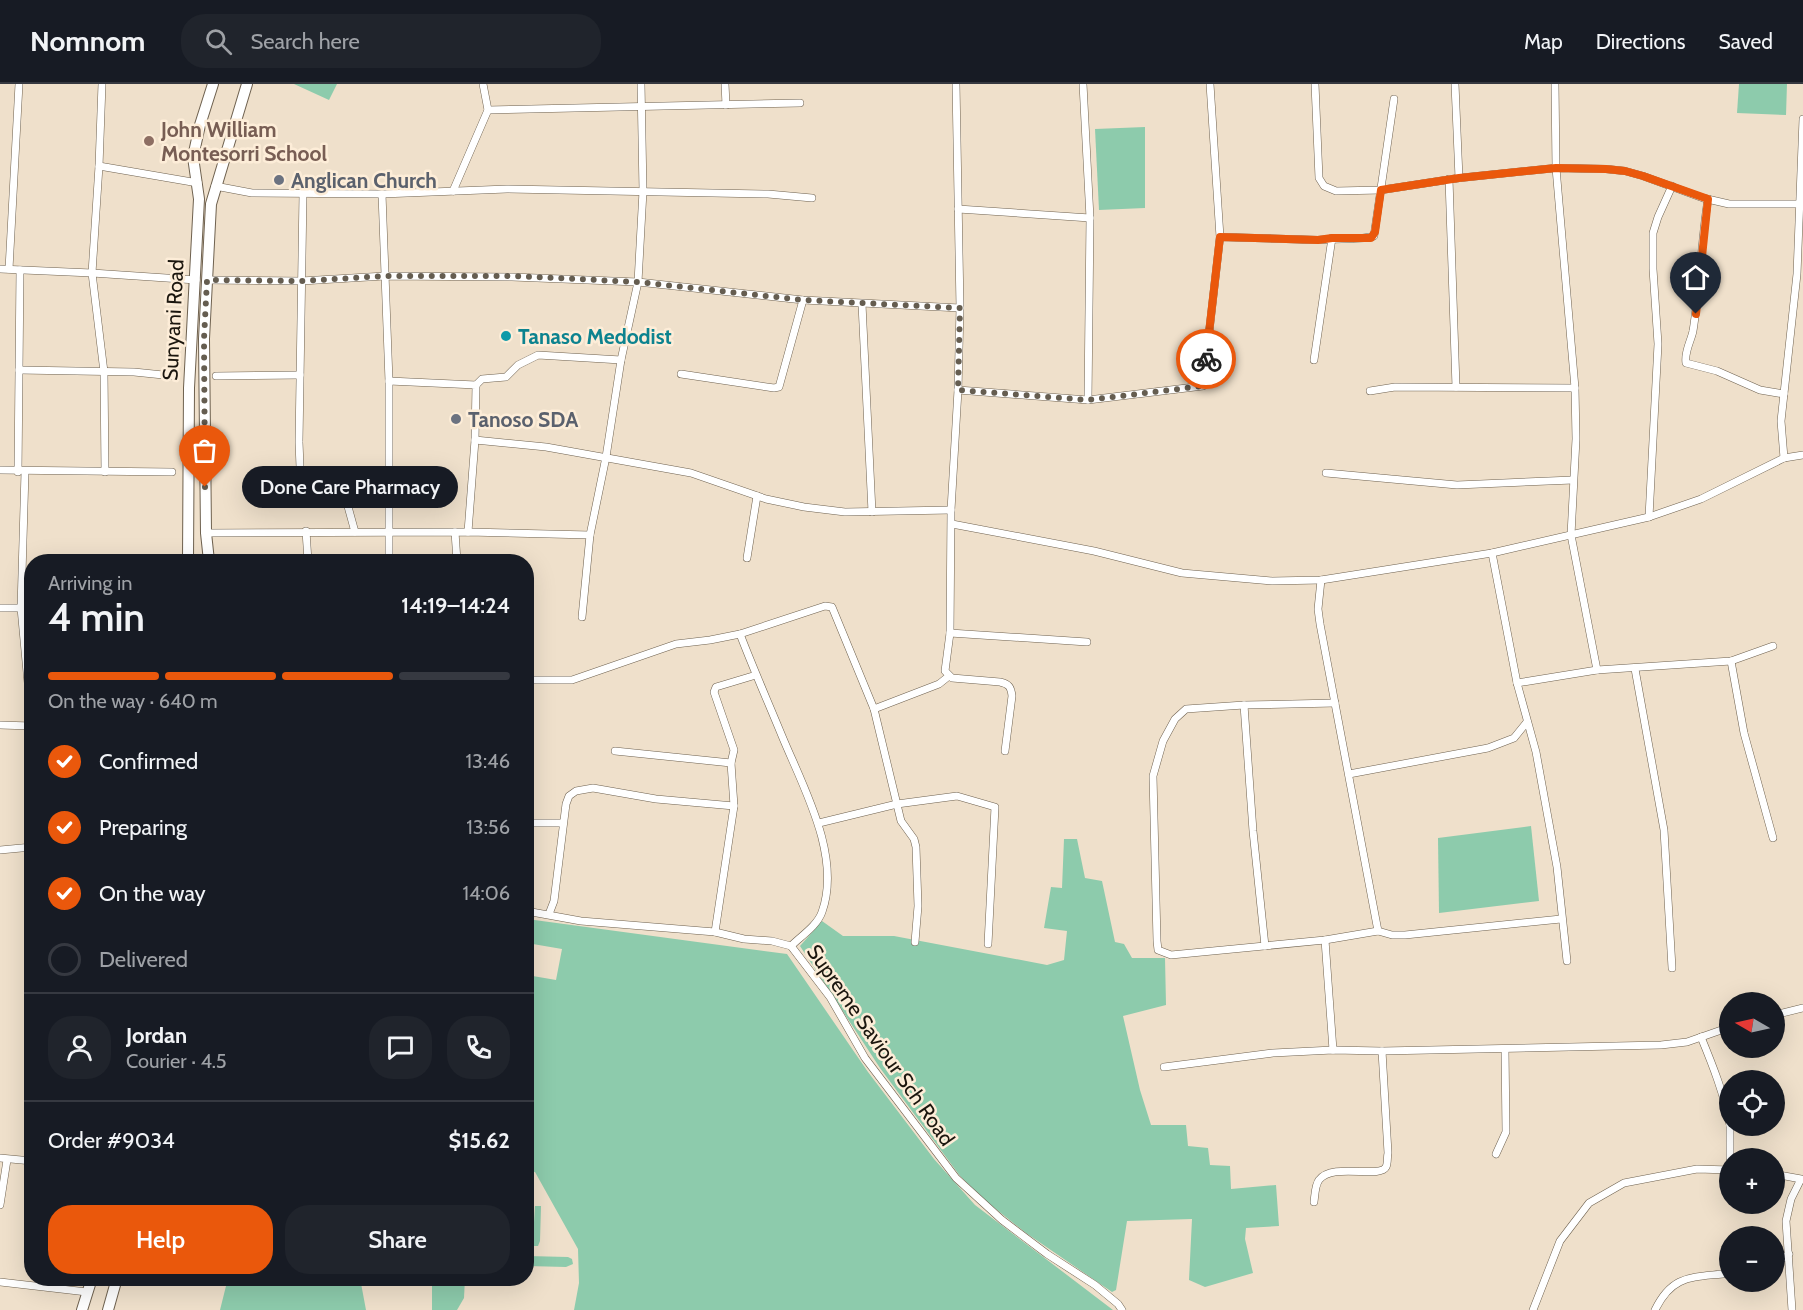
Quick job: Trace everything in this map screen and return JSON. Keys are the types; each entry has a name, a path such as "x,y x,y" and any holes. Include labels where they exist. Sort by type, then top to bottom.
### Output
{"main road":[{"name":"Sunyani Road","path":"208,554 204,339 198,183 194,157 200,125 213,84"},
{"name":"Sunyani Road","path":"188,554 189,388 201,280 215,186 247,84"},
{"path":"82,1310 89,1286"},
{"path":"108,1310 115,1286"}],"street":[{"path":"9,269 19,84"},
{"path":"102,84 92,273 104,372 105,472"},
{"path":"453,191 488,110 483,84"},
{"path":"582,617 590,535 606,457 621,360 638,282 643,191 641,84"},
{"path":"725,84 726,105"},
{"path":"948,678 945,671 950,633 951,510 960,308 956,84"},
{"path":"1083,84 1090,218 1088,400"},
{"path":"958,390 1088,400 1203,386 1220,237 1210,84"},
{"path":"1315,84 1319,178 1324,186 1336,191 1381,190 1449,179 1556,168 1625,171 1729,204 1801,204"},
{"path":"1455,84 1459,178"},
{"path":"1555,84 1556,168 1575,388 1571,535 1597,670"},
{"path":"1220,237 1318,240 1366,239 1374,236 1394,99"},
{"path":"488,110 800,103"},
{"path":"1784,458 1781,421 1797,274 1803,119"},
{"path":"99,166 198,183"},
{"path":"1449,179 1456,387"},
{"path":"215,186 252,193 382,194 507,189 768,194 812,198"},
{"path":"1649,517 1658,344 1653,233 1672,186"},
{"path":"303,194 301,492 307,499 347,503 355,532"},
{"path":"382,194 389,381 389,554"},
{"path":"1708,199 1699,292 1692,335 1685,358 1686,363 1717,371 1760,390 1784,394"},
{"path":"958,209 1090,218"},
{"path":"1314,360 1332,238"},
{"path":"0,269 201,280 302,281 385,276 513,276 638,282 803,300 960,308"},
{"path":"20,270 21,608 24,640"},
{"path":"681,374 779,387 803,300"},
{"path":"862,304 872,512"},
{"path":"468,532 475,440 476,385 482,379 506,377 518,365 538,355 621,360"},
{"path":"19,370 173,375"},
{"path":"216,376 300,375"},
{"path":"389,381 476,385"},
{"path":"1370,391 1395,387 1575,388"},
{"path":"475,440 546,447 691,473 757,496 804,507 845,512 951,510"},
{"path":"952,524 1094,551 1182,573 1272,581 1321,580 1492,553 1649,517 1701,499 1784,458 1803,456"},
{"path":"0,470 172,472"},
{"path":"1326,473 1457,486 1573,480"},
{"path":"747,558 757,496"},
{"path":"206,533 306,531 590,535"},
{"path":"306,531 308,554"},
{"path":"455,532 457,554"},
{"path":"1492,553 1517,683 1536,752 1557,867 1567,961"},
{"path":"1321,580 1319,616 1378,931"},
{"path":"534,680 572,680 676,644 740,634 825,606 832,607 874,709 901,821 914,839 916,847 918,906 915,942"},
{"path":"0,608 21,608"},
{"path":"950,633 1087,642"},
{"path":"740,634 819,823 826,865 827,884 822,912 818,921 791,946"},
{"path":"1517,683 1597,670 1731,661 1773,646"},
{"path":"1731,661 1744,733 1773,838"},
{"path":"1635,669 1664,830 1672,968"},
{"path":"715,932 734,806 731,763 734,750 714,692 716,687 756,675"},
{"path":"874,709 939,684 948,678 1008,684 1012,696 1005,751"},
{"path":"1335,702 1186,709 1175,719 1163,741 1153,776 1158,950 1171,955 1325,940 1378,931 1392,935 1405,935 1561,919"},
{"path":"1244,705 1253,831 1265,946"},
{"path":"1349,774 1488,748 1514,738 1527,722"},
{"path":"0,725 24,726"},
{"path":"615,751 731,763"},
{"path":"549,914 554,901 569,796 576,791 593,788 656,799 734,806"},
{"path":"819,823 897,804 957,796 995,807 988,944"},
{"path":"534,823 564,823"},
{"path":"0,850 24,848"},
{"name":"Supreme Saviour Sch Road","path":"534,912 581,921 715,932 791,946 830,997 865,1058 956,1178 1002,1220 1047,1254 1095,1285 1112,1298 1122,1310"},
{"path":"1325,940 1333,1050"},
{"path":"1785,1012 1803,1008"},
{"path":"1164,1067 1274,1053 1333,1050 1661,1045 1688,1042 1719,1031"},
{"path":"1701,1037 1719,1083"},
{"path":"1496,1154 1506,1132 1505,1049"},
{"path":"1314,1202 1319,1180 1324,1176 1343,1170 1375,1171 1384,1170 1386,1167 1388,1152 1382,1051"},
{"path":"0,1205 4,1159 24,1160"},
{"path":"1533,1310 1560,1241 1589,1203 1624,1183 1697,1169 1719,1170"},
{"path":"1785,1176 1802,1179 1791,1199 1786,1221 1792,1310"},
{"path":"1785,1257 1789,1254"},
{"path":"1655,1310 1662,1296 1671,1286 1681,1280 1719,1275"},
{"path":"0,1282 24,1285"},
{"path":"35,1286 87,1292"}],"green space":[{"path":"294,84 337,84 329,100"},
{"path":"1739,84 1787,84 1786,115 1737,113"},
{"path":"1145,127 1145,208 1099,210 1095,129"},
{"path":"1531,826 1539,901 1439,913 1438,838"},
{"path":"1064,839 1077,839 1085,878 1102,881 1115,942 1124,944 1132,958 1165,958 1166,1005 1123,1016 1140,1090 1151,1125 1186,1125 1188,1146 1208,1148 1210,1165 1230,1166 1231,1189 1276,1185 1279,1226 1246,1228 1245,1239 1253,1273 1205,1287 1189,1280 1192,1219 1127,1221 1116,1290 1112,1292 1026,1233 987,1202 960,1176 880,1068 800,946 822,921 843,936 894,936 1047,965 1064,960 1067,931 1044,928 1051,887 1062,888"},
{"path":"534,920 787,954 868,1072 934,1159 975,1205 1113,1310 574,1310 579,1283 578,1249 534,1172 534,976 556,980 562,949 534,944"},
{"path":"535,1206 541,1206 538,1246 534,1246"},
{"path":"534,1256 568,1257 572,1259 573,1264 566,1267 534,1266"},
{"path":"226,1286 362,1286 366,1310 220,1310"},
{"path":"432,1286 465,1286 464,1298 457,1310 432,1310"}],"way so far":[{"path":"205,487 204,339 207,280 302,281 385,276 513,276 638,282 803,300 960,308 958,390 1088,400 1203,386 1206,359"}],"place":[{"name":"John William Montesorri School","path":"149,141"},
{"name":"Anglican Church","path":"279,180"},
{"name":"Tanaso Medodist","path":"506,336"},
{"name":"Tanoso SDA","path":"456,419"},
{"name":"Done Care Pharmacy","path":"205,487"}],"route":[{"path":"1206,359 1220,237 1318,240 1371,238 1375,232 1381,190 1459,178 1556,168 1625,171 1708,199 1696,314"}]}
